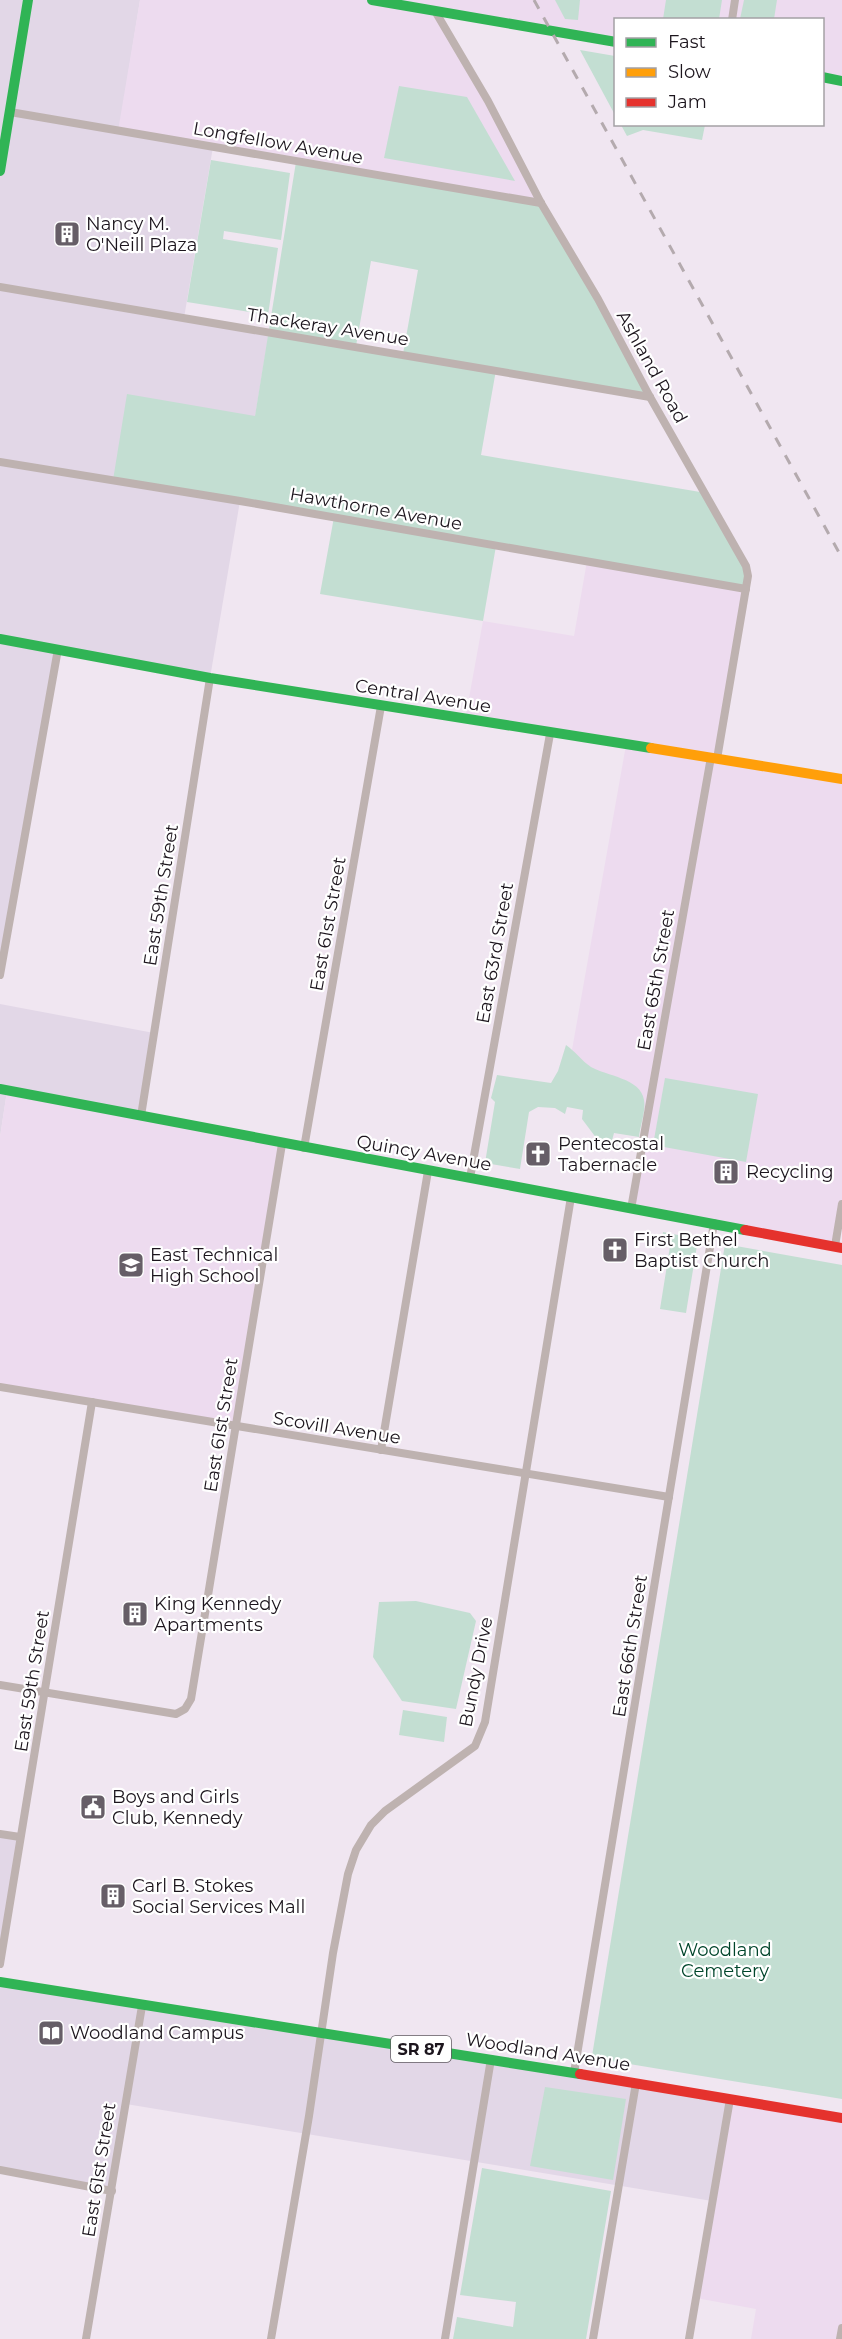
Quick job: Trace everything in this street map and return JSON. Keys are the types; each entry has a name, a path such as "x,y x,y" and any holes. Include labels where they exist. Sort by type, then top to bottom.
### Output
{"street":[{"path":"0,171 28,0"},
{"path":"372,0 614,42"},
{"path":"732,18 735,0"},
{"name":"Ashland Road","path":"435,11 488,101 541,203 598,299 650,398 746,566 748,576 746,589 714,758"},
{"path":"824,77 842,81"},
{"name":"Longfellow Avenue","path":"10,112 541,203"},
{"name":"Thackeray Avenue","path":"0,287 650,398"},
{"name":"Hawthorne Avenue","path":"0,462 264,505 746,589"},
{"name":"Central Avenue","path":"0,639 210,678 842,779"},
{"path":"0,975 58,650"},
{"name":"East 59th Street","path":"141,1116 210,678"},
{"name":"East 61st Street","path":"304,1148 381,706"},
{"name":"East 63rd Street","path":"470,1178 550,734"},
{"name":"East 65th Street","path":"631,1209 714,758"},
{"name":"Quincy Avenue","path":"0,1089 838,1247"},
{"name":"East 61st Street","path":"45,1693 176,1714 185,1709 191,1699 282,1144"},
{"path":"381,1450 428,1171"},
{"name":"Bundy Drive","path":"321,2034 348,1874 356,1850 371,1825 385,1811 475,1746 485,1722 571,1197"},
{"path":"838,1247 842,1204"},
{"name":"East 66th Street","path":"574,2073 714,1224"},
{"name":"Scovill Avenue","path":"0,1387 669,1497"},
{"name":"East 59th Street","path":"0,1964 92,1402"},
{"path":"0,1685 45,1693"},
{"path":"0,1834 20,1837"},
{"name":"Woodland Avenue","path":"0,1982 491,2059 842,2118"},
{"name":"East 61st Street","path":"86,2339 142,2006"},
{"path":"271,2339 321,2034"},
{"path":"445,2339 491,2059"},
{"path":"593,2339 636,2083"},
{"path":"689,2339 730,2099"},
{"path":"0,2170 112,2191"},
{"path":"840,2339 842,2328"}],"shaded area":[{"path":"0,0 140,0 119,131 213,147 184,318 269,332 255,417 127,395 240,501 210,678 58,650 0,975"},
{"path":"140,0 842,0 842,81 824,77 824,18 614,18 614,42 436,11 541,203 118,131"},
{"path":"587,561 746,589 717,758 842,779 842,1204 835,1246 631,1209 648,1110 564,1095 626,745 465,720 483,621 574,636"},
{"path":"0,1004 154,1033 141,1116 7,1091 0,1137"},
{"name":"East Technical High School","path":"7,1091 282,1144 235,1427 0,1387 0,1137"},
{"path":"0,1834 20,1837 0,1964"},
{"path":"0,1982 730,2099 712,2201 126,2104 112,2191 0,2170"},
{"path":"730,2099 842,2118 842,2339 751,2339 756,2309 696,2298"}],"green space":[{"path":"555,0 580,0 578,20 565,19"},
{"path":"666,0 722,0 719,18 663,18"},
{"path":"744,0 777,0 774,18 740,18"},
{"path":"580,50 614,56 614,113"},
{"path":"399,86 467,97 515,181 384,158"},
{"path":"622,126 705,126 702,140 643,130 627,136"},
{"path":"211,160 290,173 281,240 224,231 223,239 278,248 268,315 187,302"},
{"path":"296,162 541,203 650,397 496,370 481,455 706,493 746,566 746,589 496,546 483,621 320,594 334,517 113,480 127,394 255,416","holes":["371,261 418,270 403,354 356,346"]},
{"path":"566,1045 591,1067 637,1087 644,1100 639,1137 614,1133 610,1148 603,1147 582,1119 583,1110 567,1107 565,1114 555,1108 538,1107 529,1112 520,1169 485,1163 495,1102 491,1098 497,1075 551,1083 558,1071"},
{"path":"665,1078 758,1094 746,1162 653,1145"},
{"path":"663,1232 698,1239 686,1313 660,1309 671,1240 662,1238"},
{"name":"Woodland Cemetery","path":"725,1244 842,1265 842,2099 593,2058 592,2056"},
{"path":"416,1601 470,1613 476,1621 456,1709 402,1701 373,1657 379,1602"},
{"path":"403,1710 447,1717 444,1742 399,1735"},
{"path":"545,2087 626,2099 613,2180 530,2166"},
{"path":"482,2168 611,2191 586,2339 453,2339 457,2317 513,2327 516,2302 460,2295"}],"railway":[{"path":"534,0 842,558"}],"traffic: fast":[{"path":"0,171 28,0"},
{"path":"372,0 614,42"},
{"path":"824,77 842,81"},
{"path":"0,639 210,678 651,748"},
{"path":"0,1089 745,1230"},
{"path":"0,1982 580,2074"}],"traffic: slow":[{"path":"651,748 842,779"}],"traffic: jam":[{"path":"745,1230 842,1248"},
{"path":"580,2074 842,2118"}],"place":[{"name":"Nancy M. O'Neill Plaza","path":"67,234"},
{"name":"Pentecostal Tabernacle","path":"538,1154"},
{"name":"Recycling","path":"726,1172"},
{"name":"First Bethel Baptist Church","path":"615,1250"},
{"name":"East Technical High School","path":"131,1265"},
{"name":"King Kennedy Apartments","path":"135,1614"},
{"name":"Boys and Girls Club, Kennedy","path":"93,1807"},
{"name":"Carl B. Stokes Social Services Mall","path":"113,1896"},
{"name":"Woodland Campus","path":"51,2033"}]}
